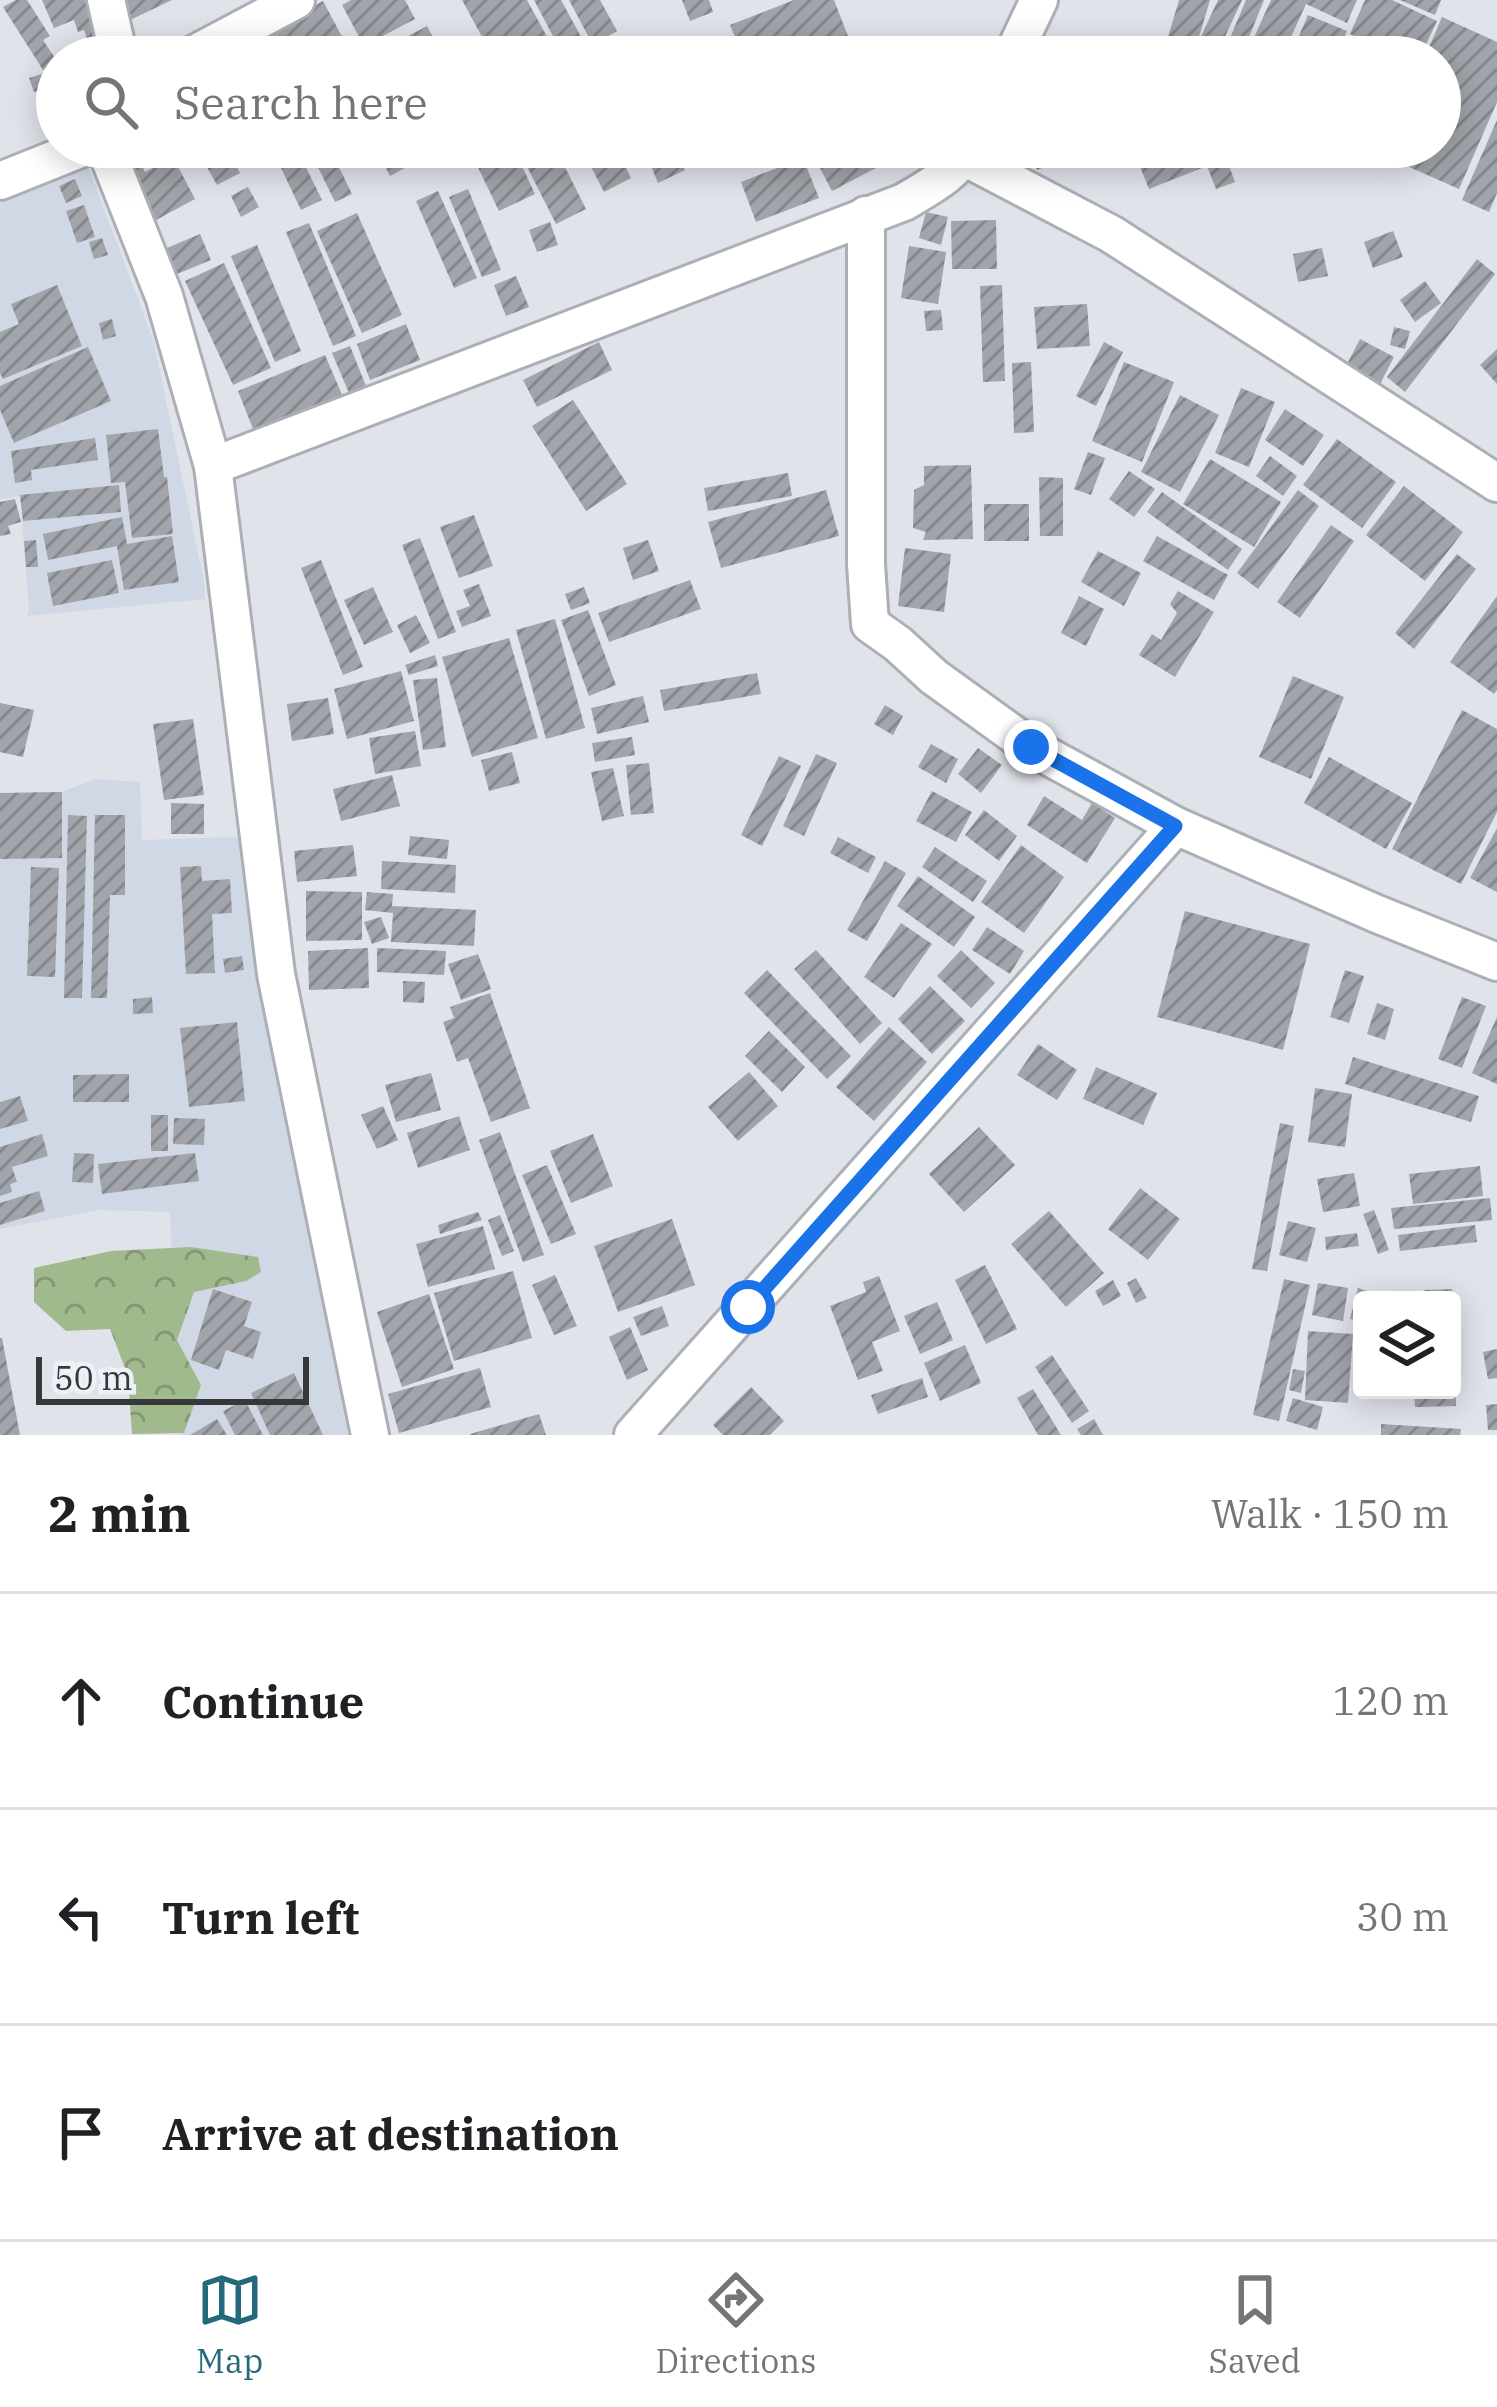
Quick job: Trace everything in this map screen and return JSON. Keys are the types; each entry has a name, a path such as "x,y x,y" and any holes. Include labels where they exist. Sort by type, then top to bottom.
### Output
{"street":[{"path":"106,0 114,36"},
{"path":"228,36 296,0"},
{"path":"1022,36 1039,0"},
{"path":"0,182 36,167"},
{"path":"113,168 164,296 213,466 277,974 370,1435"},
{"path":"213,466 904,202 952,168"},
{"path":"995,168 1111,234 1497,483"},
{"path":"866,215 866,564 871,624 934,677 1031,747 1175,826 1497,962"},
{"path":"633,1435 1175,826"}],"shaded area":[{"path":"78,168 89,168 153,339 205,599 27,616 20,496 0,499 0,203"},
{"path":"96,779 140,782 142,840 238,837 348,1435 179,1435 170,1212 99,1210 0,1229 0,793 61,792"}],"green space":[{"path":"191,1247 258,1257 261,1272 246,1281 194,1292 177,1340 201,1385 184,1433 132,1434 128,1376 110,1329 66,1331 34,1302 34,1268 111,1251"}],"building":[{"path":"27,0 50,36 36,36 36,59 3,7"},
{"path":"42,0 98,0 104,14 90,19 97,36 78,32 74,20 54,28"},
{"path":"118,0 172,0 128,21"},
{"path":"351,0 405,0 415,19 383,36 359,36 342,5"},
{"path":"462,0 527,0 547,36 482,36"},
{"path":"534,0 561,0 581,36 553,36"},
{"path":"569,0 600,0 617,31 588,36"},
{"path":"682,0 709,0 713,12 690,21"},
{"path":"794,0 834,0 848,36 734,36 730,25"},
{"path":"1179,0 1210,0 1199,36 1168,36"},
{"path":"1218,0 1242,0 1225,36 1201,36"},
{"path":"1246,0 1264,0 1249,36 1231,36"},
{"path":"1271,0 1357,0 1347,23 1306,4 1292,36 1255,36"},
{"path":"1365,0 1392,0 1437,21 1430,36 1350,34"},
{"path":"1400,0 1441,0 1435,15"},
{"path":"323,1 342,36 259,36"},
{"path":"1308,15 1347,31 1345,36 1299,36"},
{"path":"1442,17 1497,42 1497,102 1459,189 1411,168 1461,168 1461,36 1434,36"},
{"path":"427,26 432,36 408,36"},
{"path":"1497,120 1497,193 1489,212 1462,200"},
{"path":"129,168 145,172 179,168 195,199 156,220"},
{"path":"207,168 238,168 240,173 217,185"},
{"path":"281,168 306,168 322,200 301,210"},
{"path":"318,168 339,168 352,194 335,202"},
{"path":"478,168 523,168 535,194 499,211"},
{"path":"528,168 566,168 586,209 556,224"},
{"path":"592,168 626,168 631,178 604,192"},
{"path":"652,168 684,168 685,170 658,183"},
{"path":"777,168 807,168 819,198 756,222 741,182"},
{"path":"820,168 876,168 832,191"},
{"path":"1141,168 1202,168 1149,189"},
{"path":"1208,168 1230,168 1235,182 1216,189"},
{"path":"75,179 82,196 66,203 59,186"},
{"path":"248,187 259,207 241,217 231,196"},
{"path":"468,189 501,270 482,277 449,197"},
{"path":"438,191 477,278 454,288 416,201"},
{"path":"84,205 95,237 77,243 66,211"},
{"path":"926,212 948,217 941,245 919,238"},
{"path":"357,213 402,315 362,333 317,231"},
{"path":"996,220 997,269 952,269 951,221"},
{"path":"550,222 558,245 537,252 529,230"},
{"path":"309,223 356,336 333,346 286,232"},
{"path":"1393,231 1403,257 1373,268 1364,242"},
{"path":"200,234 211,260 177,274 167,248"},
{"path":"102,238 108,255 94,259 89,242"},
{"path":"257,245 301,351 275,362 231,256"},
{"path":"909,246 946,252 938,304 901,298"},
{"path":"1322,248 1328,276 1298,282 1293,254"},
{"path":"1477,259 1495,274 1405,392 1387,377"},
{"path":"224,263 271,368 233,385 185,281"},
{"path":"516,276 529,307 506,316 494,285"},
{"path":"1425,281 1441,303 1415,322 1400,300"},
{"path":"57,285 82,346 3,379 0,332 19,324 11,304"},
{"path":"1002,285 1005,381 983,382 980,286"},
{"path":"1087,304 1090,346 1037,349 1034,307"},
{"path":"941,310 943,330 926,331 924,311"},
{"path":"112,319 116,336 103,340 99,323"},
{"path":"406,324 420,360 370,380 357,344"},
{"path":"1394,327 1410,331 1405,349 1390,345"},
{"path":"1360,339 1394,357 1379,386 1345,368"},
{"path":"599,342 612,370 537,407 523,380"},
{"path":"1104,342 1123,352 1096,406 1076,396"},
{"path":"350,346 366,386 349,393 332,353"},
{"path":"88,347 111,401 14,443 0,410 0,386"},
{"path":"1497,349 1497,384 1480,365"},
{"path":"325,355 343,397 255,434 238,391"},
{"path":"1031,362 1034,432 1014,433 1012,363"},
{"path":"1124,362 1174,382 1142,462 1092,441"},
{"path":"1241,388 1275,402 1249,467 1215,453"},
{"path":"1180,395 1219,415 1180,492 1141,472"},
{"path":"573,400 627,484 586,511 532,426"},
{"path":"1285,409 1324,435 1303,466 1265,440"},
{"path":"158,429 173,534 132,538 125,482 111,483 106,435"},
{"path":"95,438 98,460 31,470 32,480 15,483 11,451"},
{"path":"1337,439 1396,482 1362,528 1303,485"},
{"path":"1088,452 1105,458 1091,495 1074,489"},
{"path":"1270,456 1297,476 1283,496 1256,476"},
{"path":"1210,459 1281,502 1254,547 1183,504"},
{"path":"971,465 973,539 923,540 926,532 913,528 914,490 924,485 924,466"},
{"path":"1129,471 1155,489 1134,517 1109,499"},
{"path":"788,473 792,496 708,511 704,488"},
{"path":"1039,477 1063,478 1063,536 1040,536"},
{"path":"119,485 121,512 23,521 20,495"},
{"path":"1404,486 1463,532 1425,581 1366,535"},
{"path":"826,490 839,536 721,568 708,522"},
{"path":"1298,490 1319,506 1258,589 1237,573"},
{"path":"1162,492 1242,549 1228,570 1147,512"},
{"path":"15,499 21,522 8,526 11,534 0,536 0,502"},
{"path":"984,504 1029,504 1029,541 984,541"},
{"path":"474,515 493,566 459,578 440,527"},
{"path":"122,517 127,544 172,536 179,582 124,590 117,546 48,560 43,534"},
{"path":"1331,525 1354,541 1300,618 1277,602"},
{"path":"1157,536 1228,575 1214,600 1143,561"},
{"path":"420,538 456,632 438,639 402,545"},
{"path":"36,540 38,567 26,567 24,541"},
{"path":"648,540 659,571 633,580 623,548"},
{"path":"905,548 951,554 944,612 898,606"},
{"path":"1098,551 1141,573 1124,606 1081,582"},
{"path":"1457,554 1476,569 1414,649 1395,633"},
{"path":"112,560 119,593 53,606 47,573"},
{"path":"321,560 363,667 343,675 301,568"},
{"path":"690,580 701,609 609,642 598,613"},
{"path":"479,584 491,616 462,627 456,611 470,606 463,590"},
{"path":"373,587 393,632 364,645 344,600"},
{"path":"584,587 590,603 571,610 565,594"},
{"path":"1178,591 1214,612 1175,677 1139,655 1152,634 1161,640 1177,613 1170,604"},
{"path":"1079,596 1104,609 1086,646 1061,633"},
{"path":"1497,596 1497,690 1494,694 1450,662"},
{"path":"588,610 616,685 589,696 561,620"},
{"path":"416,615 430,643 410,653 397,625"},
{"path":"555,619 585,728 546,739 516,630"},
{"path":"509,638 538,738 472,757 442,657"},
{"path":"435,655 438,666 409,675 405,665"},
{"path":"401,671 414,721 347,739 334,689"},
{"path":"757,673 761,694 664,711 660,690"},
{"path":"1293,676 1344,697 1311,779 1259,757"},
{"path":"437,678 446,747 423,750 413,680"},
{"path":"643,696 649,722 597,734 591,708"},
{"path":"328,698 334,734 292,741 287,704"},
{"path":"0,703 34,710 23,757 0,752"},
{"path":"885,705 903,716 893,735 874,724"},
{"path":"1462,710 1497,729 1497,812 1461,884 1392,849"},
{"path":"193,719 204,795 164,800 153,724"},
{"path":"415,731 421,766 375,774 369,738"},
{"path":"632,737 635,755 595,762 592,743"},
{"path":"931,744 958,759 946,783 918,767"},
{"path":"978,748 1002,765 981,793 958,774"},
{"path":"512,752 520,783 489,791 481,760"},
{"path":"816,754 837,763 804,836 783,826"},
{"path":"779,756 801,766 762,846 741,835"},
{"path":"1329,757 1412,803 1386,849 1304,803"},
{"path":"649,763 654,813 631,815 626,765"},
{"path":"613,768 624,816 602,821 591,772"},
{"path":"392,775 400,806 341,821 333,789"},
{"path":"932,791 972,812 956,842 916,821"},
{"path":"62,792 62,858 0,859 0,793"},
{"path":"1044,796 1082,820 1092,803 1115,818 1087,863 1027,825"},
{"path":"171,803 204,804 204,834 171,834"},
{"path":"984,810 1017,836 999,861 965,835"},
{"path":"68,815 87,816 82,998 64,998"},
{"path":"95,815 125,815 125,895 110,895 107,998 91,998"},
{"path":"1497,828 1497,892 1470,878"},
{"path":"410,836 449,840 447,859 408,855"},
{"path":"838,837 876,857 868,873 830,853"},
{"path":"353,845 357,876 297,882 294,851"},
{"path":"1021,845 1064,877 1024,933 981,902"},
{"path":"935,847 987,881 973,902 922,867"},
{"path":"382,861 456,865 455,893 381,889"},
{"path":"885,861 906,873 867,941 847,930"},
{"path":"201,866 202,881 230,879 232,913 212,914 215,973 186,974 180,867"},
{"path":"31,867 59,868 55,977 27,976"},
{"path":"918,876 975,917 954,947 897,906"},
{"path":"306,891 362,892 362,940 306,941"},
{"path":"367,892 393,894 392,906 476,910 474,946 391,942 393,913 365,910"},
{"path":"1185,911 1310,944 1283,1050 1157,1017"},
{"path":"381,917 389,938 372,944 364,922"},
{"path":"901,923 932,944 894,998 864,977"},
{"path":"987,927 1024,951 1010,974 972,950"},
{"path":"368,948 369,988 309,990 308,951"},
{"path":"377,948 446,951 444,975 377,972"},
{"path":"816,950 882,1023 860,1044 794,969"},
{"path":"961,950 995,983 971,1008 937,976"},
{"path":"478,954 491,989 461,1000 448,964"},
{"path":"242,956 244,970 225,973 223,959"},
{"path":"767,970 851,1056 827,1079 744,993"},
{"path":"1345,970 1364,976 1349,1023 1330,1017"},
{"path":"403,981 425,982 424,1003 403,1002"},
{"path":"930,986 965,1021 932,1054 898,1019"},
{"path":"490,993 530,1108 491,1122 468,1058 457,1062 443,1022 454,1018 450,1007"},
{"path":"152,997 153,1013 133,1014 133,999"},
{"path":"1462,997 1486,1006 1462,1068 1438,1059"},
{"path":"1377,1003 1394,1009 1385,1040 1367,1034"},
{"path":"1497,1017 1497,1084 1472,1073"},
{"path":"237,1022 245,1101 189,1107 180,1028"},
{"path":"889,1027 927,1062 874,1121 836,1087"},
{"path":"769,1031 805,1067 782,1092 745,1056"},
{"path":"1038,1044 1077,1070 1057,1100 1017,1075"},
{"path":"1353,1057 1479,1096 1471,1122 1345,1084"},
{"path":"1096,1067 1157,1093 1143,1125 1083,1099"},
{"path":"749,1072 778,1106 738,1141 708,1107"},
{"path":"431,1073 441,1110 396,1122 385,1085"},
{"path":"129,1074 129,1102 73,1102 73,1075"},
{"path":"1315,1088 1352,1094 1345,1147 1308,1142"},
{"path":"20,1096 28,1121 0,1129 0,1102"},
{"path":"383,1106 398,1140 377,1149 361,1115"},
{"path":"151,1115 168,1115 168,1151 151,1151"},
{"path":"459,1116 470,1150 418,1168 407,1133"},
{"path":"174,1118 205,1119 204,1145 173,1144"},
{"path":"1280,1123 1294,1126 1267,1271 1252,1269"},
{"path":"979,1127 1015,1165 964,1212 929,1174"},
{"path":"500,1132 544,1255 523,1262 479,1140"},
{"path":"42,1134 48,1156 12,1167 17,1182 10,1184 12,1192 0,1196 0,1147"},
{"path":"593,1134 613,1186 571,1203 550,1151"},
{"path":"74,1153 94,1154 93,1183 72,1182"},
{"path":"195,1153 199,1181 102,1194 98,1164"},
{"path":"547,1165 576,1234 551,1244 522,1175"},
{"path":"1480,1166 1483,1196 1413,1204 1409,1174"},
{"path":"1354,1173 1360,1206 1323,1212 1317,1179"},
{"path":"1140,1188 1180,1219 1148,1260 1108,1229"},
{"path":"39,1191 45,1211 0,1225 0,1203"},
{"path":"1490,1198 1492,1220 1394,1229 1391,1208"},
{"path":"1374,1210 1389,1250 1378,1254 1363,1214"},
{"path":"1049,1211 1104,1273 1066,1307 1011,1244"},
{"path":"478,1212 482,1220 440,1234 438,1225"},
{"path":"500,1215 514,1251 502,1256 488,1220"},
{"path":"672,1219 695,1285 618,1312 594,1246"},
{"path":"1288,1221 1316,1228 1307,1262 1279,1255"},
{"path":"1475,1225 1477,1242 1400,1251 1398,1235"},
{"path":"483,1226 495,1269 428,1287 416,1244"},
{"path":"1357,1233 1359,1246 1326,1250 1325,1237"},
{"path":"985,1265 1017,1329 986,1344 955,1280"},
{"path":"513,1271 532,1338 454,1361 434,1293"},
{"path":"555,1275 577,1326 554,1335 532,1285"},
{"path":"879,1276 900,1331 872,1342 883,1371 858,1380 830,1306 866,1292 863,1282"},
{"path":"1136,1278 1147,1298 1136,1303 1127,1283"},
{"path":"1284,1279 1310,1285 1279,1421 1253,1415"},
{"path":"1113,1280 1121,1296 1103,1306 1095,1291"},
{"path":"1318,1283 1348,1288 1343,1321 1312,1315"},
{"path":"213,1289 252,1302 244,1326 261,1332 253,1359 226,1350 219,1370 191,1360"},
{"path":"429,1294 454,1369 402,1387 377,1312"},
{"path":"937,1302 953,1340 920,1354 904,1316"},
{"path":"662,1306 669,1326 641,1336 633,1317"},
{"path":"630,1327 648,1370 627,1380 609,1337"},
{"path":"1308,1331 1353,1334 1348,1403 1305,1400"},
{"path":"2,1338 20,1435 0,1435"},
{"path":"965,1345 981,1383 940,1401 924,1363"},
{"path":"1497,1349 1497,1378 1488,1379 1483,1352"},
{"path":"1052,1355 1089,1411 1072,1423 1035,1367"},
{"path":"480,1368 491,1407 399,1433 388,1394"},
{"path":"1293,1369 1305,1371 1301,1393 1289,1390"},
{"path":"294,1373 323,1435 270,1435 251,1393"},
{"path":"922,1378 928,1397 878,1414 871,1395"},
{"path":"751,1387 784,1421 770,1435 723,1435 713,1425"},
{"path":"1033,1389 1061,1435 1038,1435 1017,1398"},
{"path":"1293,1398 1323,1407 1317,1430 1286,1421"},
{"path":"1415,1399 1456,1399 1456,1406 1415,1407"},
{"path":"245,1400 263,1435 235,1435 223,1411"},
{"path":"1497,1404 1497,1430 1488,1430 1486,1405"},
{"path":"539,1414 546,1435 470,1435 470,1434"},
{"path":"217,1419 227,1435 190,1435"},
{"path":"1094,1419 1103,1435 1081,1435 1077,1429"},
{"path":"1381,1424 1461,1429 1460,1435 1381,1435"}],"route":[{"path":"748,1307 1175,826 1031,747"}]}
